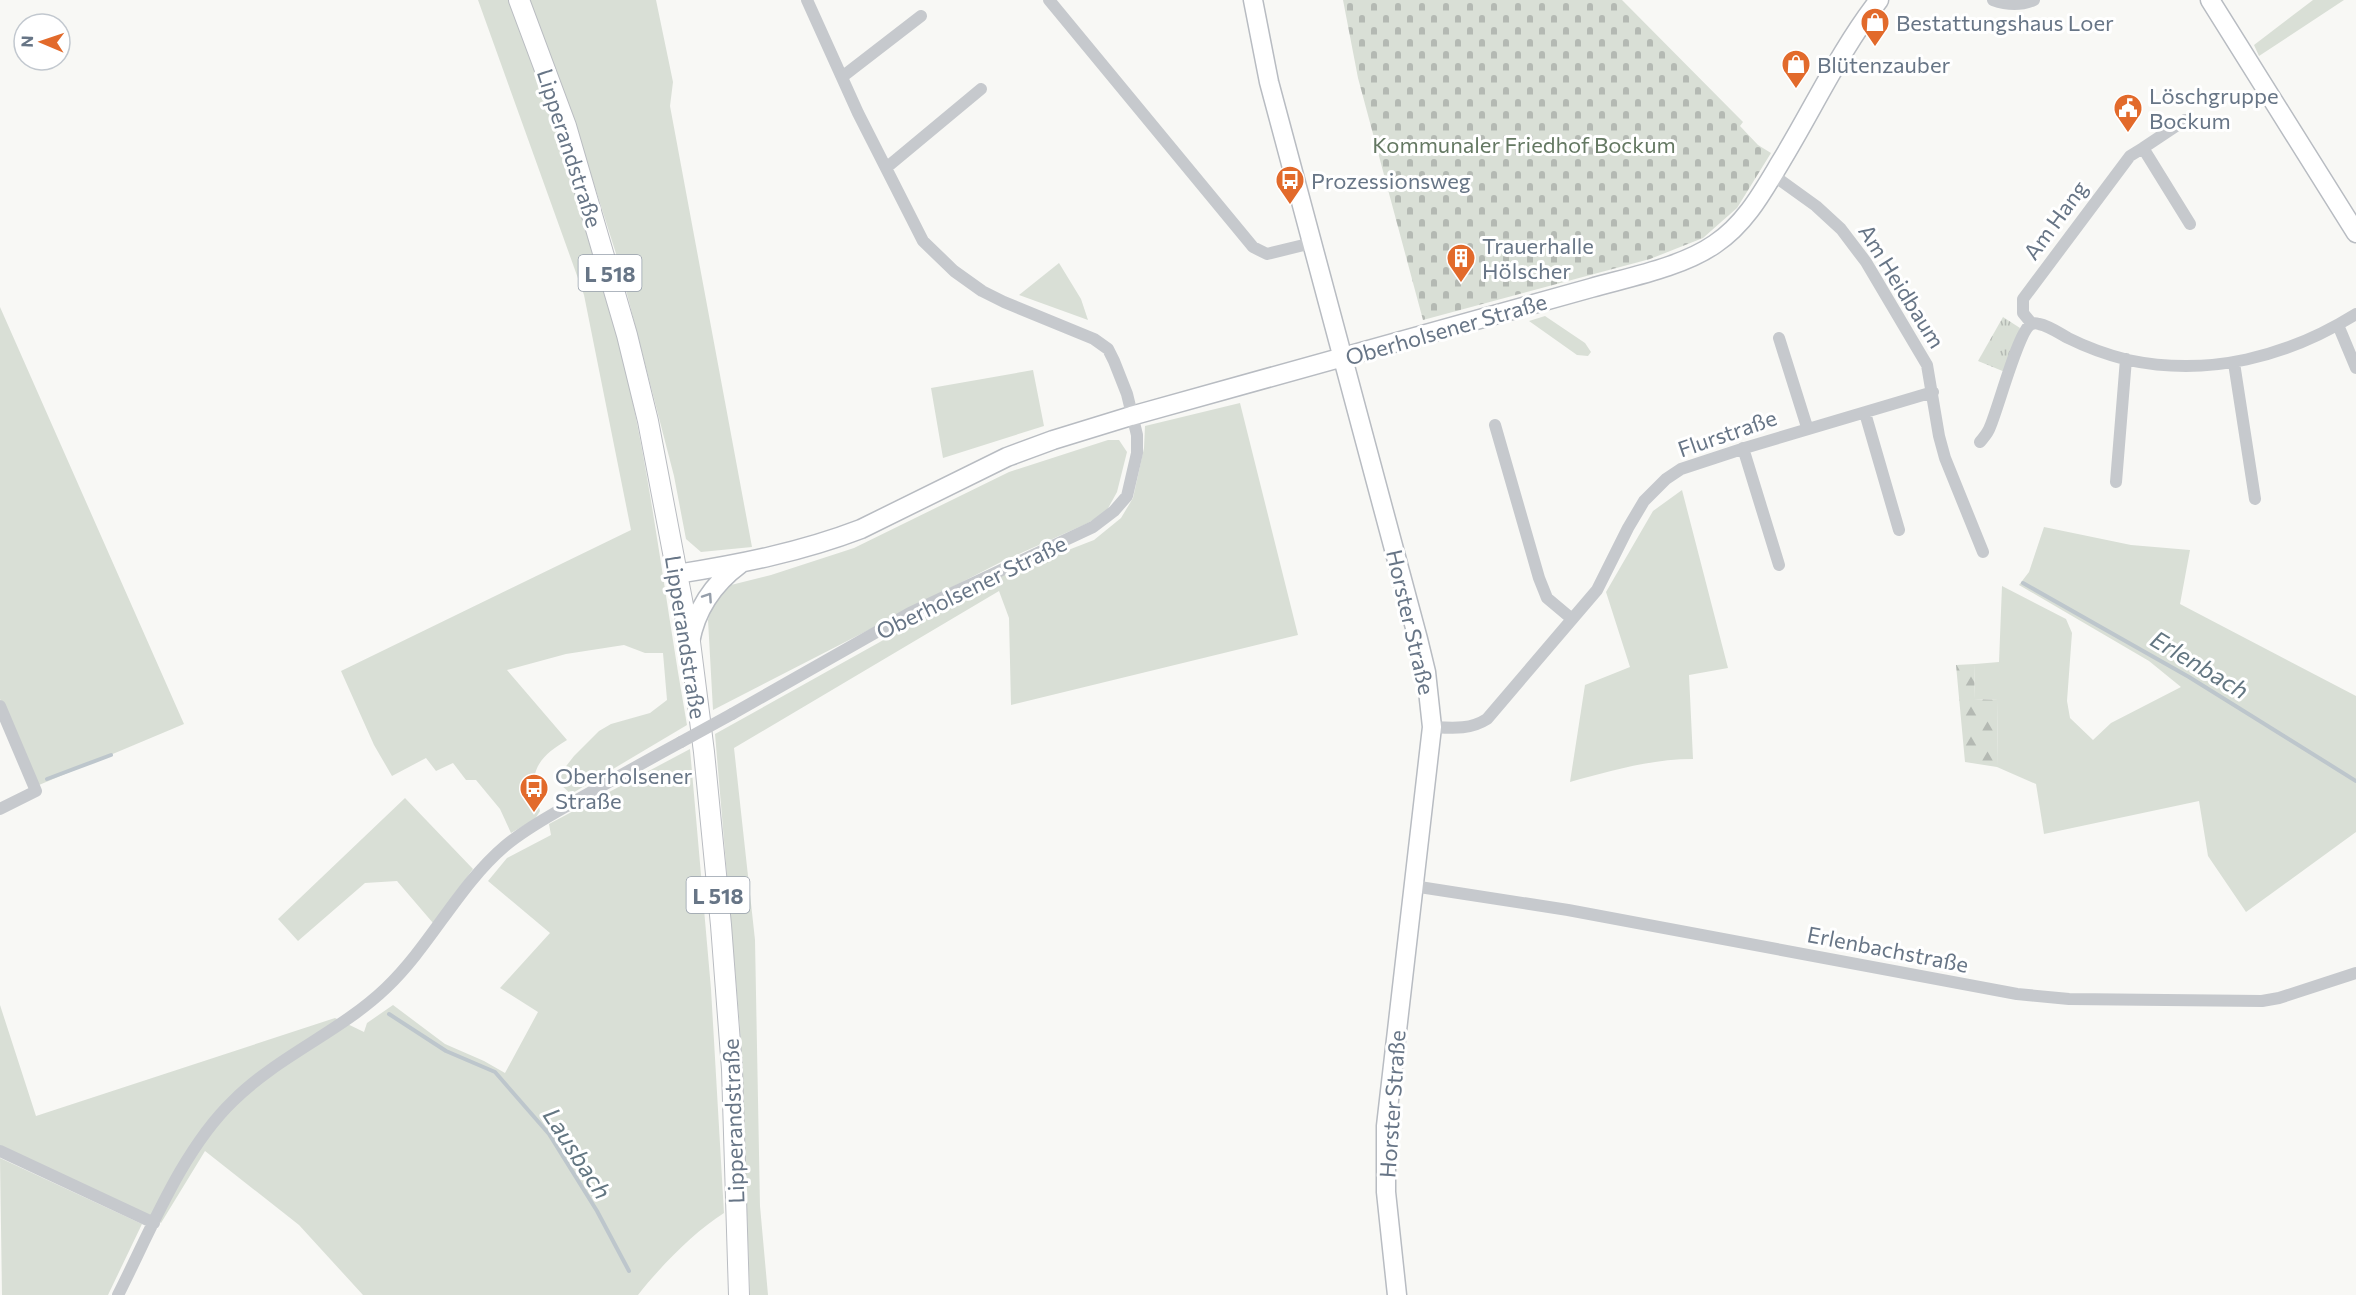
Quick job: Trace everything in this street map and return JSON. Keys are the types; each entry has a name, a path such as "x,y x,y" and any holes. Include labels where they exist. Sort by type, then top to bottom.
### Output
{"main road":[{"name":"Lipperandstraße","path":"519,0 566,126 619,304 648,421 690,642 704,752 732,1069 739,1295"},
{"name":"Horster Straße","path":"1253,0 1269,82 1426,672 1432,727 1386,1125 1386,1192 1397,1295"},
{"name":"Oberholsener Straße","path":"677,574 742,563 799,550 836,538 870,524 1006,457 1131,416 1658,269 1700,253 1717,243 1741,222 1773,175 1832,74 1879,0"},
{"path":"2210,0 2356,233"},
{"name":"L 518","path":"690,642 693,626 706,598 730,572 742,563"}],"street":[{"path":"807,0 842,77 923,241 954,271 982,291 1094,339 1108,350 1121,377 1131,416"},
{"path":"1049,0 1253,247 1267,254 1312,243"},
{"path":"1993,0 2005,4 2020,4 2034,0"},
{"path":"842,77 921,16"},
{"path":"886,168 981,89"},
{"name":"Am Hang","path":"2032,324 2023,313 2023,299 2121,167 2130,156 2185,120"},
{"path":"2143,148 2190,224"},
{"name":"Am Heidbaum","path":"1773,175 1816,206 1841,229 1866,262 1927,365 1945,458 1983,552"},
{"path":"1980,442 1989,430 2026,329 2032,324 2040,324 2071,339 2126,359 2185,366 2235,363 2286,349 2356,314"},
{"path":"2338,325 2356,368"},
{"path":"1779,338 1807,427"},
{"path":"2116,482 2126,359"},
{"path":"2235,363 2255,499"},
{"name":"Flurstraße","path":"1432,727 1458,729 1477,725 1487,719 1597,590 1644,501 1666,479 1681,470 1807,427 1865,413 1933,392"},
{"path":"1865,413 1899,530"},
{"name":"Oberholsener Straße","path":"118,1295 176,1180 199,1140 214,1120 254,1083 358,1012 386,988 409,963 463,892 504,846 538,822 910,613 1093,527 1114,512 1126,496 1137,453 1137,435 1131,416"},
{"path":"1495,425 1539,578 1547,598 1572,619"},
{"path":"1743,448 1779,566"},
{"path":"0,706 36,791 0,809"},
{"name":"Erlenbachstraße","path":"1413,886 1568,910 2041,998 2262,1001 2279,998 2356,973"},
{"path":"0,1151 154,1223"}],"green space":[{"path":"478,0 510,0 545,96 592,241 619,339 639,431 687,725 571,794 561,785 560,774 599,731 611,724 650,713 667,700 663,653 645,653 624,645 566,654 507,670 567,740 546,755 537,767 534,783 540,811 535,819 511,833 500,809 476,780 466,780 453,763 436,771 426,758 392,776 374,745 341,671 631,530 584,295"},
{"path":"530,0 656,0 673,82 670,106 752,547 701,552 686,539 674,476 619,263 575,124"},
{"name":"Kommunaler Friedhof Bockum","path":"1343,0 1622,0 1743,122 1740,126 1758,145 1771,153 1737,208 1703,238 1650,259 1423,320 1358,78"},
{"path":"2313,0 2344,0 2259,56 2254,45"},
{"path":"1059,263 1081,299 1088,320 1019,295"},
{"path":"0,307 184,724 39,785 0,699"},
{"path":"1545,316 1585,343 1591,352 1588,356 1577,355 1529,321"},
{"path":"2003,317 2020,328 2005,372 1978,361"},
{"path":"1033,370 1044,426 943,458 931,388"},
{"path":"1240,403 1298,635 1011,705 1009,618 999,591 734,748 755,940 760,1206 768,1295 750,1295 740,1029 715,734 991,580 1094,540 1121,518 1133,498 1144,448 1145,426"},
{"path":"1108,440 1119,440 1127,452 1117,492 1106,512 1088,523 1001,562 713,710 708,620 712,606 727,586 771,575 854,548 1009,472"},
{"path":"1682,490 1728,668 1689,675 1693,759 1646,763 1570,782 1585,685 1630,667 1606,592 1653,511"},
{"path":"2044,527 2131,545 2190,550 2180,604 2356,696 2356,832 2246,912 2208,856 2199,801 2044,834 2036,784 1997,767 1998,700 1974,699 1975,664 1999,662 2002,586 2066,619 2072,633 2067,701 2070,718 2093,740 2111,723 2181,687 2149,661 2019,585 2029,572"},
{"path":"1975,664 1974,699 1998,700 1997,767 1965,762 1956,665"},
{"path":"690,749 711,989 724,1213 678,1251 638,1295 363,1295 299,1225 205,1151 161,1223 0,1147 0,1005 36,1116 335,1018 364,1032 367,1023 393,1005 445,1044 505,1073 538,1012 500,988 550,933 488,881 507,858 551,835 549,824"},
{"path":"405,798 473,869 433,923 397,881 365,883 298,941 278,919"},
{"path":"0,1158 142,1224 108,1295 2,1295"}],"waterway":[{"name":"Erlenbach","path":"2023,583 2189,677 2356,781"},
{"path":"47,779 111,755"},
{"name":"Lausbach","path":"389,1014 446,1051 495,1072 549,1134 597,1211 629,1271"}],"place":[{"name":"Bestattungshaus Loer","path":"1875,48"},
{"name":"Blütenzauber","path":"1796,90"},
{"name":"Löschgruppe Bockum","path":"2128,134"},
{"name":"Prozessionsweg","path":"1290,206"},
{"name":"Trauerhalle Hölscher","path":"1461,284"},
{"name":"Oberholsener Straße","path":"534,814"}]}
